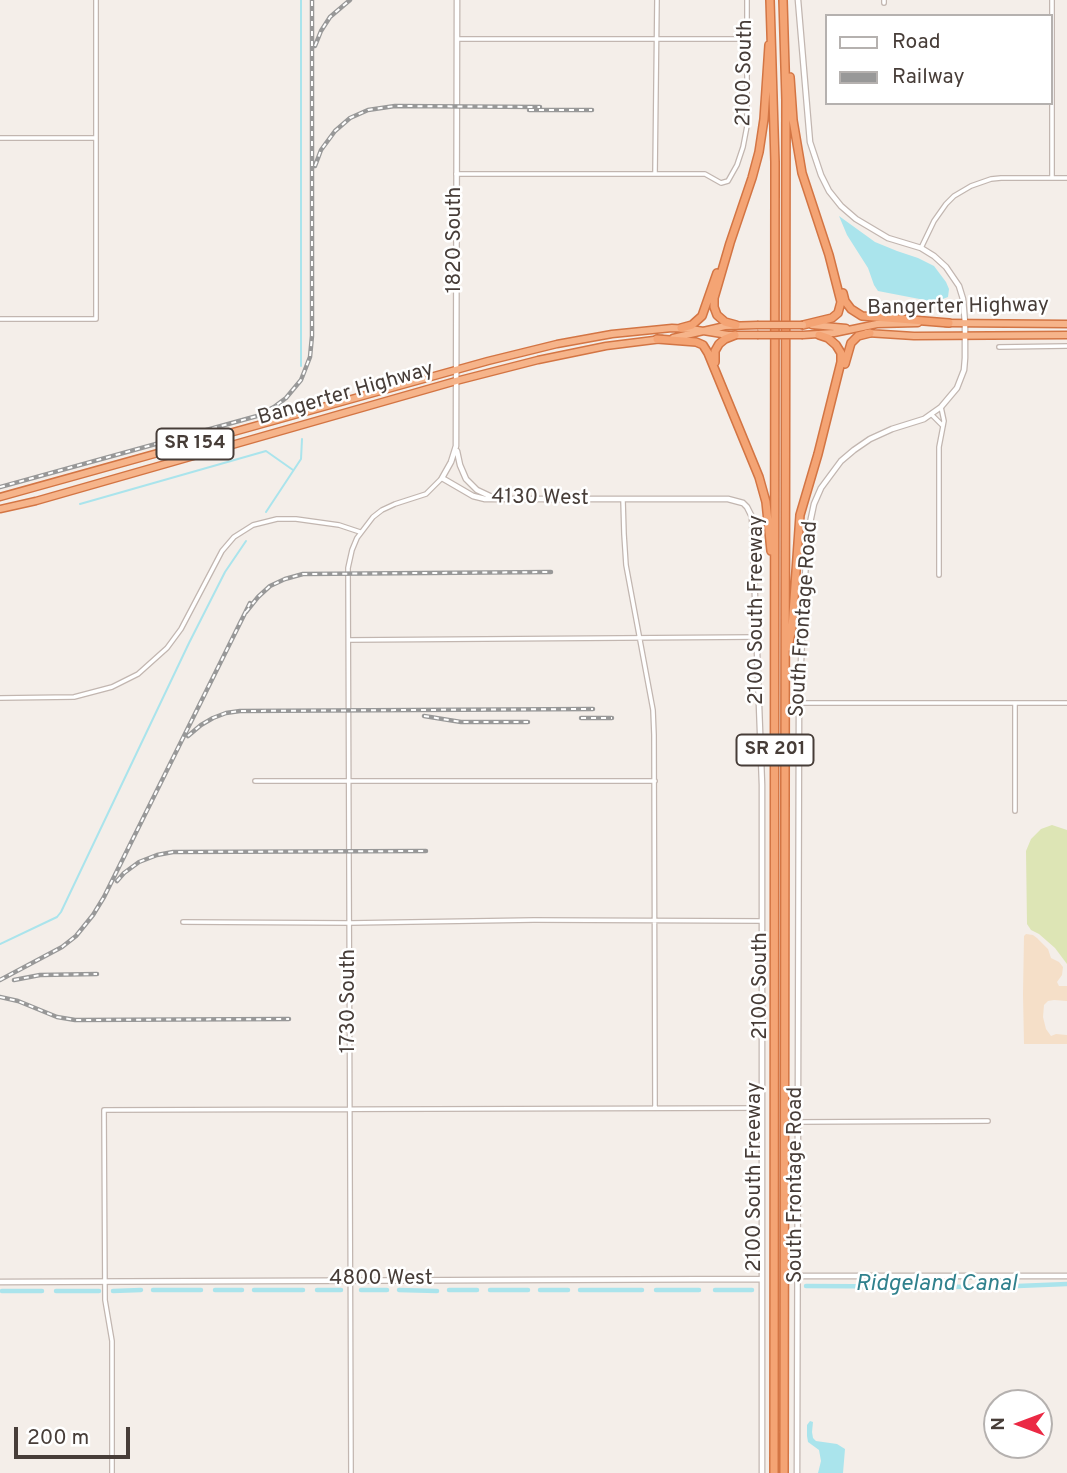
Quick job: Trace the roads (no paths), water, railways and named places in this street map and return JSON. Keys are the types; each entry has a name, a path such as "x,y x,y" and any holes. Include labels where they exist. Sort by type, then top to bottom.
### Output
{"highway":[{"name":"2100 South Freeway","path":"770,0 775,162 774,1473"},
{"name":"2100 South Freeway","path":"783,0 784,1473"},
{"path":"736,325 722,320 716,313 714,296 759,152 771,27"},
{"path":"785,45 802,173 840,296 840,309 836,316 803,325"},
{"path":"681,328 692,325 702,316 711,286 730,243"},
{"path":"829,256 845,301 859,314 949,323"},
{"name":"Bangerter Highway","path":"0,497 520,352 591,338 681,328 736,335 819,335 884,324 1067,324"},
{"name":"Bangerter Highway","path":"0,509 456,381 566,353 607,346 682,337 736,325 830,326 870,334 903,336 1067,335"},
{"path":"822,431 850,345 858,337 870,334"},
{"path":"726,394 714,355 722,341 736,335"},
{"path":"785,661 792,628 800,515 841,359 836,345 819,335"},
{"path":"657,340 693,341 703,345 760,477 766,502 772,564 776,678"}],"street":[{"path":"0,318 96,319 96,0"},
{"name":"1820 South","path":"442,478 456,446 457,0"},
{"path":"456,174 655,174 657,0"},
{"name":"2100 South","path":"655,174 705,174 725,183 731,178 746,135 747,0"},
{"name":"South Frontage Road","path":"797,1473 799,703 807,537 814,504 821,488 841,461 880,434 924,419 941,407 961,380 965,358 963,299 959,286 946,267 921,248 872,230 856,219 829,191 821,175 810,142 798,0"},
{"path":"457,39 748,39"},
{"path":"1052,105 1052,178"},
{"path":"0,138 96,138"},
{"path":"921,248 946,204 971,186 1002,178 1067,178"},
{"path":"999,347 1067,346"},
{"path":"939,575 939,447 944,421 941,407"},
{"path":"931,414 943,426"},
{"path":"456,446 466,479 477,490 502,500"},
{"path":"0,698 74,697 112,687 138,674 167,648 181,629 222,551 234,537 253,526 277,519 296,519 339,525 360,532 382,510 426,494 442,478"},
{"name":"4130 West","path":"442,478 474,496 485,499 729,499 743,503"},
{"path":"623,500 626,565 653,710 655,1108"},
{"name":"2100 South","path":"743,503 752,517 762,785 762,1473"},
{"name":"1730 South","path":"351,1473 348,568 360,532"},
{"path":"349,640 757,637"},
{"path":"1016,702 1016,811"},
{"path":"799,703 1067,702"},
{"path":"254,781 655,781"},
{"path":"183,922 762,920"},
{"path":"112,1473 112,1341 105,1280 104,1110 762,1108"},
{"path":"797,1122 988,1122"},
{"path":"797,1276 1067,1276"},
{"name":"4800 West","path":"0,1282 761,1279"}],"water":[{"path":"839,216 875,242 934,266 946,282 948,297 935,302 878,291"},
{"path":"810,1421 813,1422 812,1432 816,1441 837,1444 845,1449 843,1473 818,1473 821,1461 819,1450 808,1442 807,1436 807,1425"}],"waterway":[{"path":"301,0 301,366"},
{"path":"266,512 301,459 302,439"},
{"path":"80,504 266,451 293,470"},
{"path":"0,944 57,917 61,912 189,643 225,572 246,541"},
{"name":"Ridgeland Canal","path":"806,1286 993,1287 1067,1284"},
{"name":"Ridgeland Canal","path":"113,1291 141,1290"},
{"name":"Ridgeland Canal","path":"153,1290 201,1290"},
{"name":"Ridgeland Canal","path":"215,1290 242,1290"},
{"name":"Ridgeland Canal","path":"254,1290 303,1290"},
{"name":"Ridgeland Canal","path":"317,1290 341,1290"},
{"name":"Ridgeland Canal","path":"361,1290 387,1290"},
{"name":"Ridgeland Canal","path":"399,1290 437,1291"},
{"name":"Ridgeland Canal","path":"449,1290 477,1290"},
{"name":"Ridgeland Canal","path":"490,1290 528,1290"},
{"name":"Ridgeland Canal","path":"540,1290 568,1290"},
{"name":"Ridgeland Canal","path":"580,1290 642,1290"},
{"name":"Ridgeland Canal","path":"656,1290 699,1290"},
{"name":"Ridgeland Canal","path":"715,1290 752,1290"},
{"name":"Ridgeland Canal","path":"2,1291 42,1291"},
{"name":"Ridgeland Canal","path":"56,1291 99,1291"}],"railway":[{"path":"0,487 257,416 286,398 301,380 310,357 312,336 312,0"},
{"path":"315,46 330,17 350,0"},
{"path":"315,166 321,150 335,131 350,118 368,110 395,106 540,107"},
{"path":"529,110 592,110"},
{"path":"246,612 270,586 303,574 551,572"},
{"path":"0,980 62,947 76,936 93,915 250,603"},
{"path":"188,736 213,718 240,711 593,709"},
{"path":"424,716 461,722 528,722"},
{"path":"581,718 612,718"},
{"path":"117,881 139,862 173,852 426,851"},
{"path":"14,980 40,975 97,974"},
{"path":"0,997 18,1001 57,1017 75,1020 289,1019"}]}
